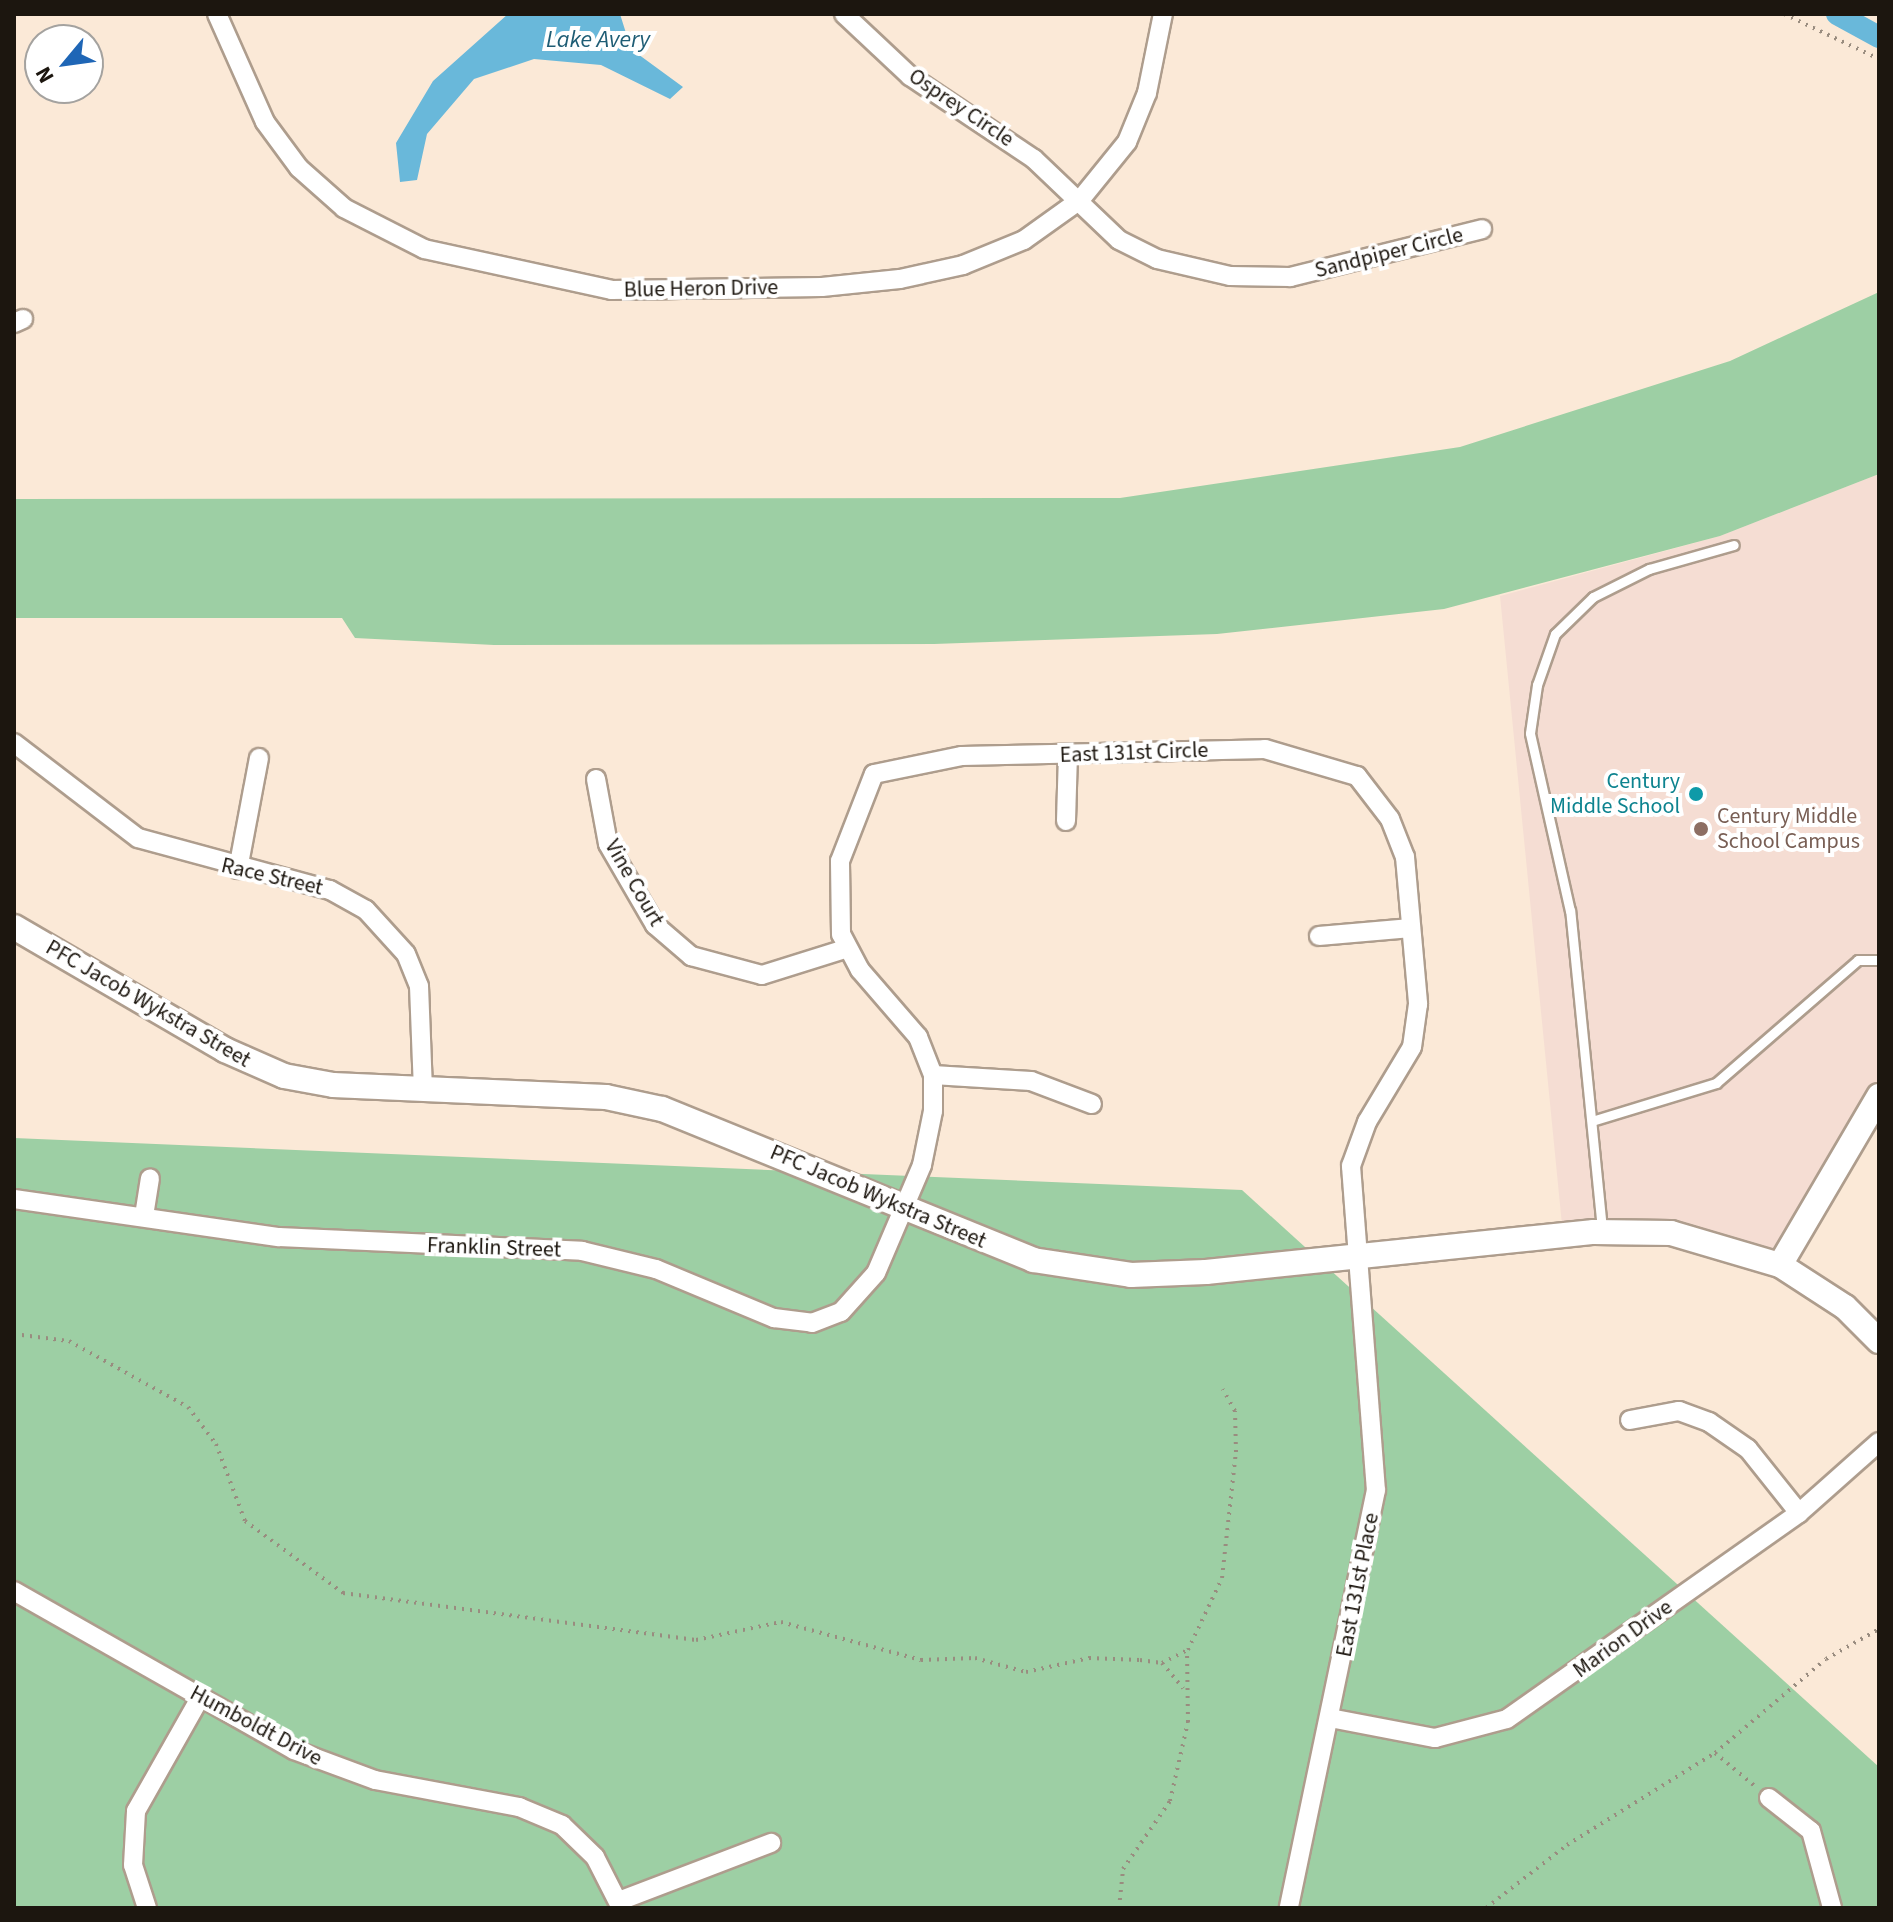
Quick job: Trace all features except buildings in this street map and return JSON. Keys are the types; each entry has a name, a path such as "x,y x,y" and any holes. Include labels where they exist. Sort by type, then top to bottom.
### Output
{"street":[{"name":"Blue Heron Drive","path":"217,14 272,133 344,208 424,249 563,285 822,287 900,279 989,256 1080,200 1127,142 1147,93 1163,14"},
{"name":"Osprey Circle","path":"844,14 910,76 990,125 1080,200"},
{"name":"Sandpiper Circle","path":"1080,200 1135,249 1205,272 1263,278 1359,265 1482,229"},
{"name":"Race Street","path":"14,743 138,838 238,869 330,890 385,926 419,986 423,1088"},
{"name":"East 131st Circle","path":"904,1211 928,1146 933,1075 918,1037 845,949 836,901 840,861 874,774 962,756 1265,749 1308,755 1357,776 1397,833 1411,928 1417,1020 1403,1068 1354,1152 1355,1258"},
{"path":"1066,821 1068,755"},
{"path":"238,869 259,758"},
{"name":"Vine Court","path":"596,779 608,844 655,925 691,956 762,975 845,949"},
{"name":"PFC Jacob Wykstra Street","path":"14,927 257,1066 319,1084 606,1097 662,1109 904,1211 1033,1260 1131,1275 1355,1258 1602,1232 1671,1233 1780,1265 1845,1307 1879,1341"},
{"path":"1319,936 1411,928"},
{"path":"933,1075 1031,1081 1092,1104"},
{"path":"1780,1265 1879,1096"},
{"path":"144,1216 150,1178"},
{"name":"Franklin Street","path":"14,1199 279,1237 582,1251 656,1269 795,1324 841,1312 857,1299 904,1211"},
{"name":"East 131st Place","path":"1289,1908 1376,1490 1355,1258"},
{"path":"1630,1420 1679,1411 1709,1422 1748,1449 1799,1513"},
{"name":"Marion Drive","path":"1330,1718 1435,1738 1507,1719 1799,1513 1879,1442"},
{"name":"Humboldt Drive","path":"14,1591 200,1698 341,1769 519,1807 562,1825 595,1857 620,1904"},
{"path":"147,1908 133,1865 136,1811 200,1698"},
{"path":"1769,1798 1811,1831 1832,1908"},
{"path":"620,1904 771,1843"}],"lane":[{"path":"1602,1232 1570,911 1530,733 1537,685 1555,634 1593,597 1649,569 1734,545"},
{"path":"1592,1121 1716,1083 1858,960 1879,960"}],"path":[{"path":"1784,14 1879,59"},
{"path":"14,1334 69,1341 188,1407 216,1444 245,1521 343,1593 696,1640 781,1622 921,1660 975,1658 1026,1672 1089,1658 1162,1663 1188,1650"},
{"path":"1119,1908 1123,1869 1170,1801 1188,1722 1183,1688 1188,1650 1222,1578 1236,1480 1235,1411 1223,1389"},
{"path":"1486,1908 1567,1845 1715,1753 1826,1659 1879,1629"},
{"path":"1162,1663 1183,1688"},
{"path":"1715,1753 1769,1798"}],"shaded area":[{"name":"Century Middle School Campus","path":"1879,474 1879,1096 1780,1265 1737,1249 1563,1235 1500,596 1720,536"}],"green space":[{"path":"1879,292 1879,474 1720,536 1444,609 1217,634 934,644 494,645 355,638 342,618 14,618 14,499 1120,498 1460,447 1730,361"},
{"path":"14,1138 1242,1190 1879,1767 1879,1908 14,1908"}],"water":[{"name":"Lake Avery","path":"508,14 620,14 631,49 683,87 670,99 601,65 534,59 474,79 427,134 417,180 400,182 396,143 433,81"}],"waterway":[{"path":"1837,14 1879,37"}],"place":[{"name":"Century Middle School","path":"1696,794"},
{"name":"Century Middle School Campus","path":"1701,829"}]}
